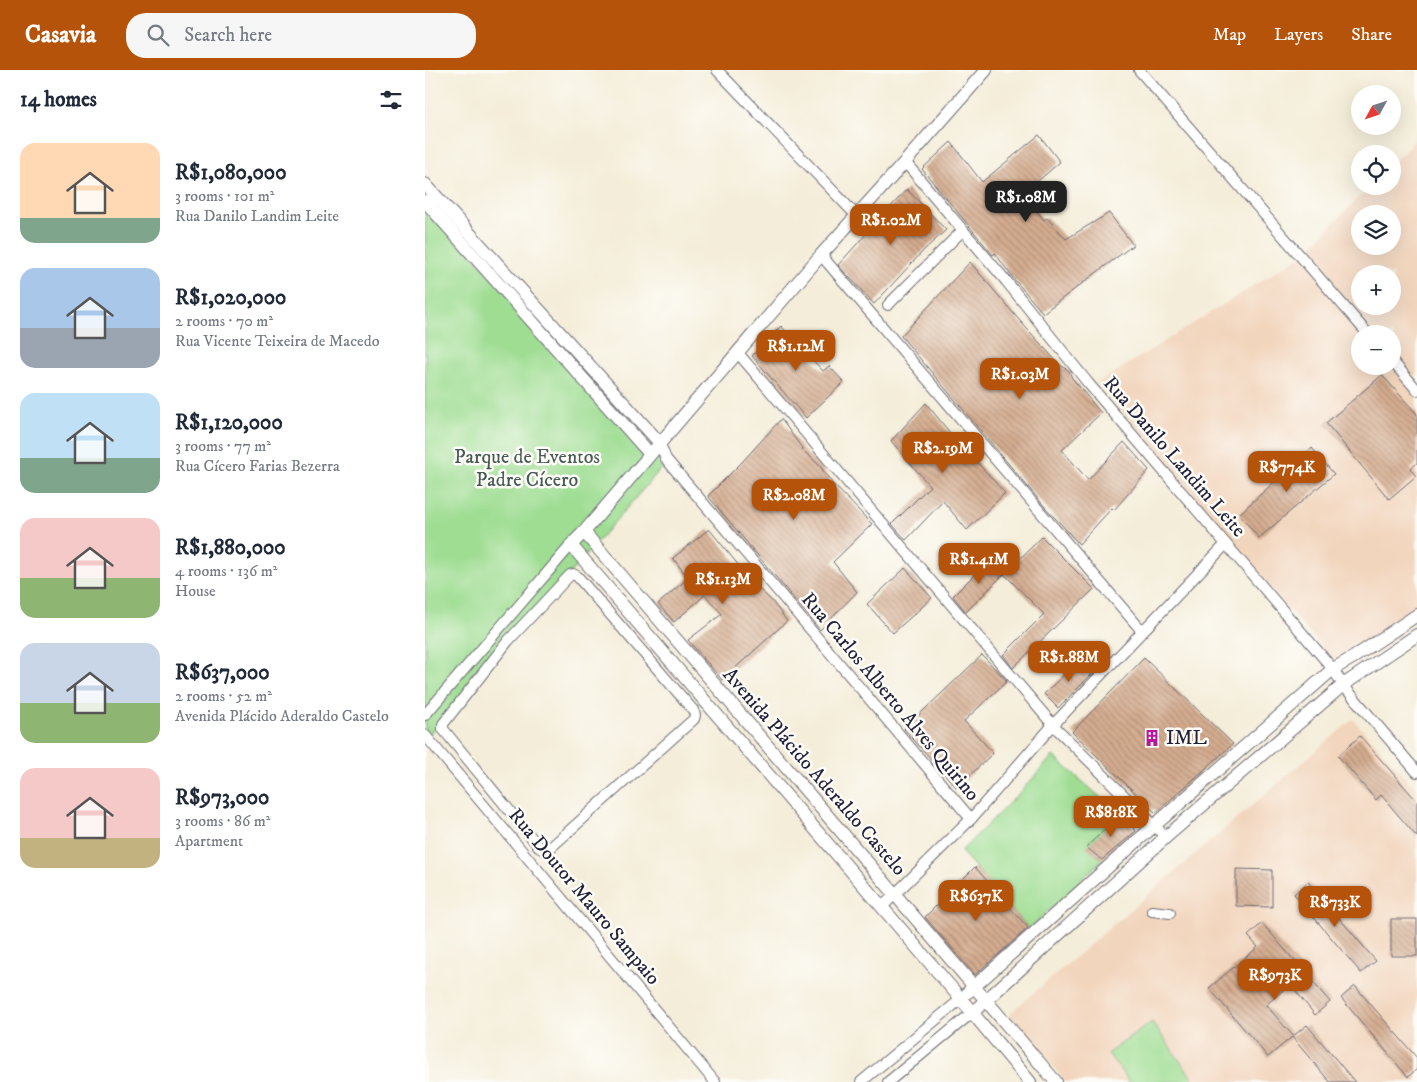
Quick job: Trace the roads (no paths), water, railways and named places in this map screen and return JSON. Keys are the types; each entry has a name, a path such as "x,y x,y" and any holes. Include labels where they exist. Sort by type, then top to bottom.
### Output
{"street":[{"path":"717,70 856,215"},
{"path":"425,715 496,630 584,532 659,442 821,255 986,70"},
{"path":"1139,70 1360,325"},
{"name":"Rua Danilo Landim Leite","path":"905,162 1007,282 1088,383 1333,669 1343,686 1417,772"},
{"path":"425,184 461,232 650,454 666,459"},
{"path":"425,201 461,232 659,442 666,459"},
{"path":"888,305 962,231"},
{"path":"821,255 1143,631"},
{"path":"738,353 1053,725 1166,837"},
{"path":"1401,371 1417,390"},
{"name":"Rua Carlos Alberto Alves Quirino","path":"666,459 971,819"},
{"name":"Avenida Plácido Aderaldo Castelo","path":"584,532 1056,1082"},
{"path":"882,907 971,819 1053,725 1226,544"},
{"name":"Avenida Plácido Aderaldo Castelo","path":"571,545 973,1012 1030,1082"},
{"path":"573,574 577,576 693,710 695,715 694,719 651,758 549,849 544,850 540,848 443,727 443,724 508,641 569,575 573,574"},
{"path":"868,1080 1333,669 1417,615"},
{"path":"496,630 508,641"},
{"path":"888,1082 973,1012 1166,837 1343,686 1417,635"},
{"path":"707,702 720,691"},
{"name":"Rua Doutor Mauro Sampaio","path":"425,735 715,1082"},
{"path":"1152,911 1170,913"}],"place":[{"name":"IML","path":"1152,738"}],"park label":[{"name":"Parque de Eventos Padre Cícero","path":"527,468"}]}
